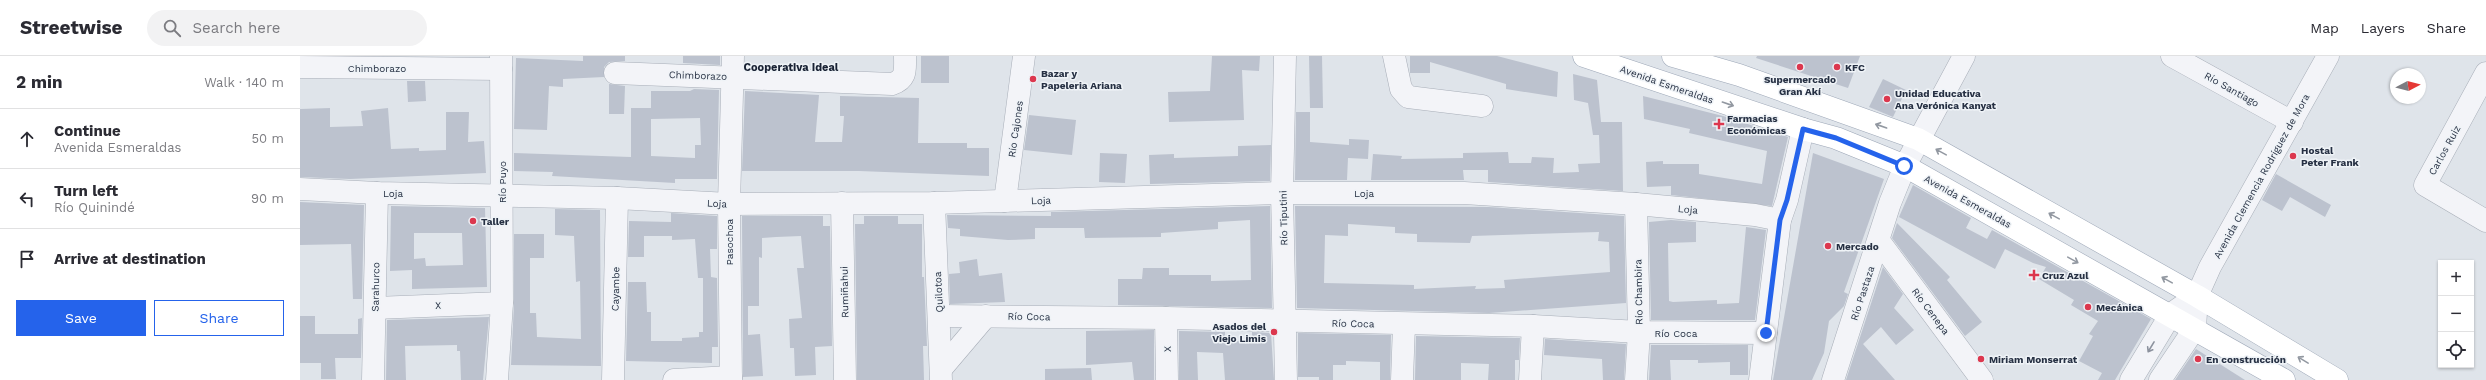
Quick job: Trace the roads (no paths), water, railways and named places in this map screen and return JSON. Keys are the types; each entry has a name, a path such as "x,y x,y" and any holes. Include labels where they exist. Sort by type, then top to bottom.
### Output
{"main road":[{"name":"Avenida Esmeraldas","path":"1584,56 1803,129 1836,138 1904,166 2171,314 2284,380"},
{"path":"1674,56 1739,75 1918,139 2197,296 2337,380"}],"street":[{"name":"Chimborazo","path":"615,73 733,66 892,84 900,81 905,74 905,56"},
{"name":"Río Cajones","path":"1005,201 1024,56"},
{"name":"Río Tiputini","path":"1285,56 1282,193 1286,322 1286,380"},
{"path":"1394,56 1401,89 1408,97 1482,106"},
{"name":"Río Pastaza","path":"1834,380 1880,241 1890,203 1904,166 1964,56"},
{"name":"Río Santiago","path":"2172,56 2292,122"},
{"name":"Avenida Clemencia Rodríguez de Mora","path":"2195,328 2197,296 2210,267 2328,56"},
{"name":"Chimborazo","path":"300,67 501,62"},
{"name":"Río Puyo","path":"497,380 502,303 501,62"},
{"name":"Pasochoa","path":"731,379 729,204 733,66"},
{"name":"Carlos Ruiz","path":"2486,73 2425,185 2486,222"},
{"path":"1760,380 1780,220 1787,200 1803,129"},
{"name":"Loja","path":"300,189 377,193 502,194 617,198 729,204 934,203 1282,193 1464,193 1636,204 1755,215 1780,220"},
{"name":"Sarahurco","path":"373,380 377,193"},
{"name":"Cayambe","path":"613,380 617,198"},
{"name":"Rumiñahui","path":"842,203 845,380"},
{"name":"Quilotoa","path":"934,203 941,375"},
{"name":"Río Chambira","path":"1636,204 1639,332 1636,380"},
{"name":"Río Cenepa","path":"1880,241 1982,380"},
{"path":"2131,380 2171,314 2197,296"},
{"name":"X","path":"375,308 502,303"},
{"name":"Río Coca","path":"939,316 1166,318 1404,325 1533,326 1639,332 1766,333"},
{"path":"941,375 986,316"},
{"name":"X","path":"1166,318 1168,380"},
{"path":"1402,380 1404,325"},
{"path":"1530,380 1533,326"},
{"path":"2160,380 2195,328"},
{"path":"674,380 731,379"}],"place":[{"name":"Supermercado Gran Akí","path":"1800,67"},
{"name":"KFC","path":"1837,67"},
{"name":"Bazar y Papeleria Ariana","path":"1033,79"},
{"name":"Unidad Educativa Ana Verónica Kanyat","path":"1887,99"},
{"name":"Farmacias Económicas","path":"1719,124"},
{"name":"Hostal Peter Frank","path":"2293,156"},
{"name":"Taller","path":"473,221"},
{"name":"Mercado","path":"1828,246"},
{"name":"Cruz Azul","path":"2034,275"},
{"name":"Mecánica","path":"2088,307"},
{"name":"Asados del Viejo Limis","path":"1274,332"},
{"name":"Miriam Monserrat","path":"1981,359"},
{"name":"En construcción","path":"2198,359"}],"district":[{"name":"Cooperativa Ideal","path":"791,67"}]}
